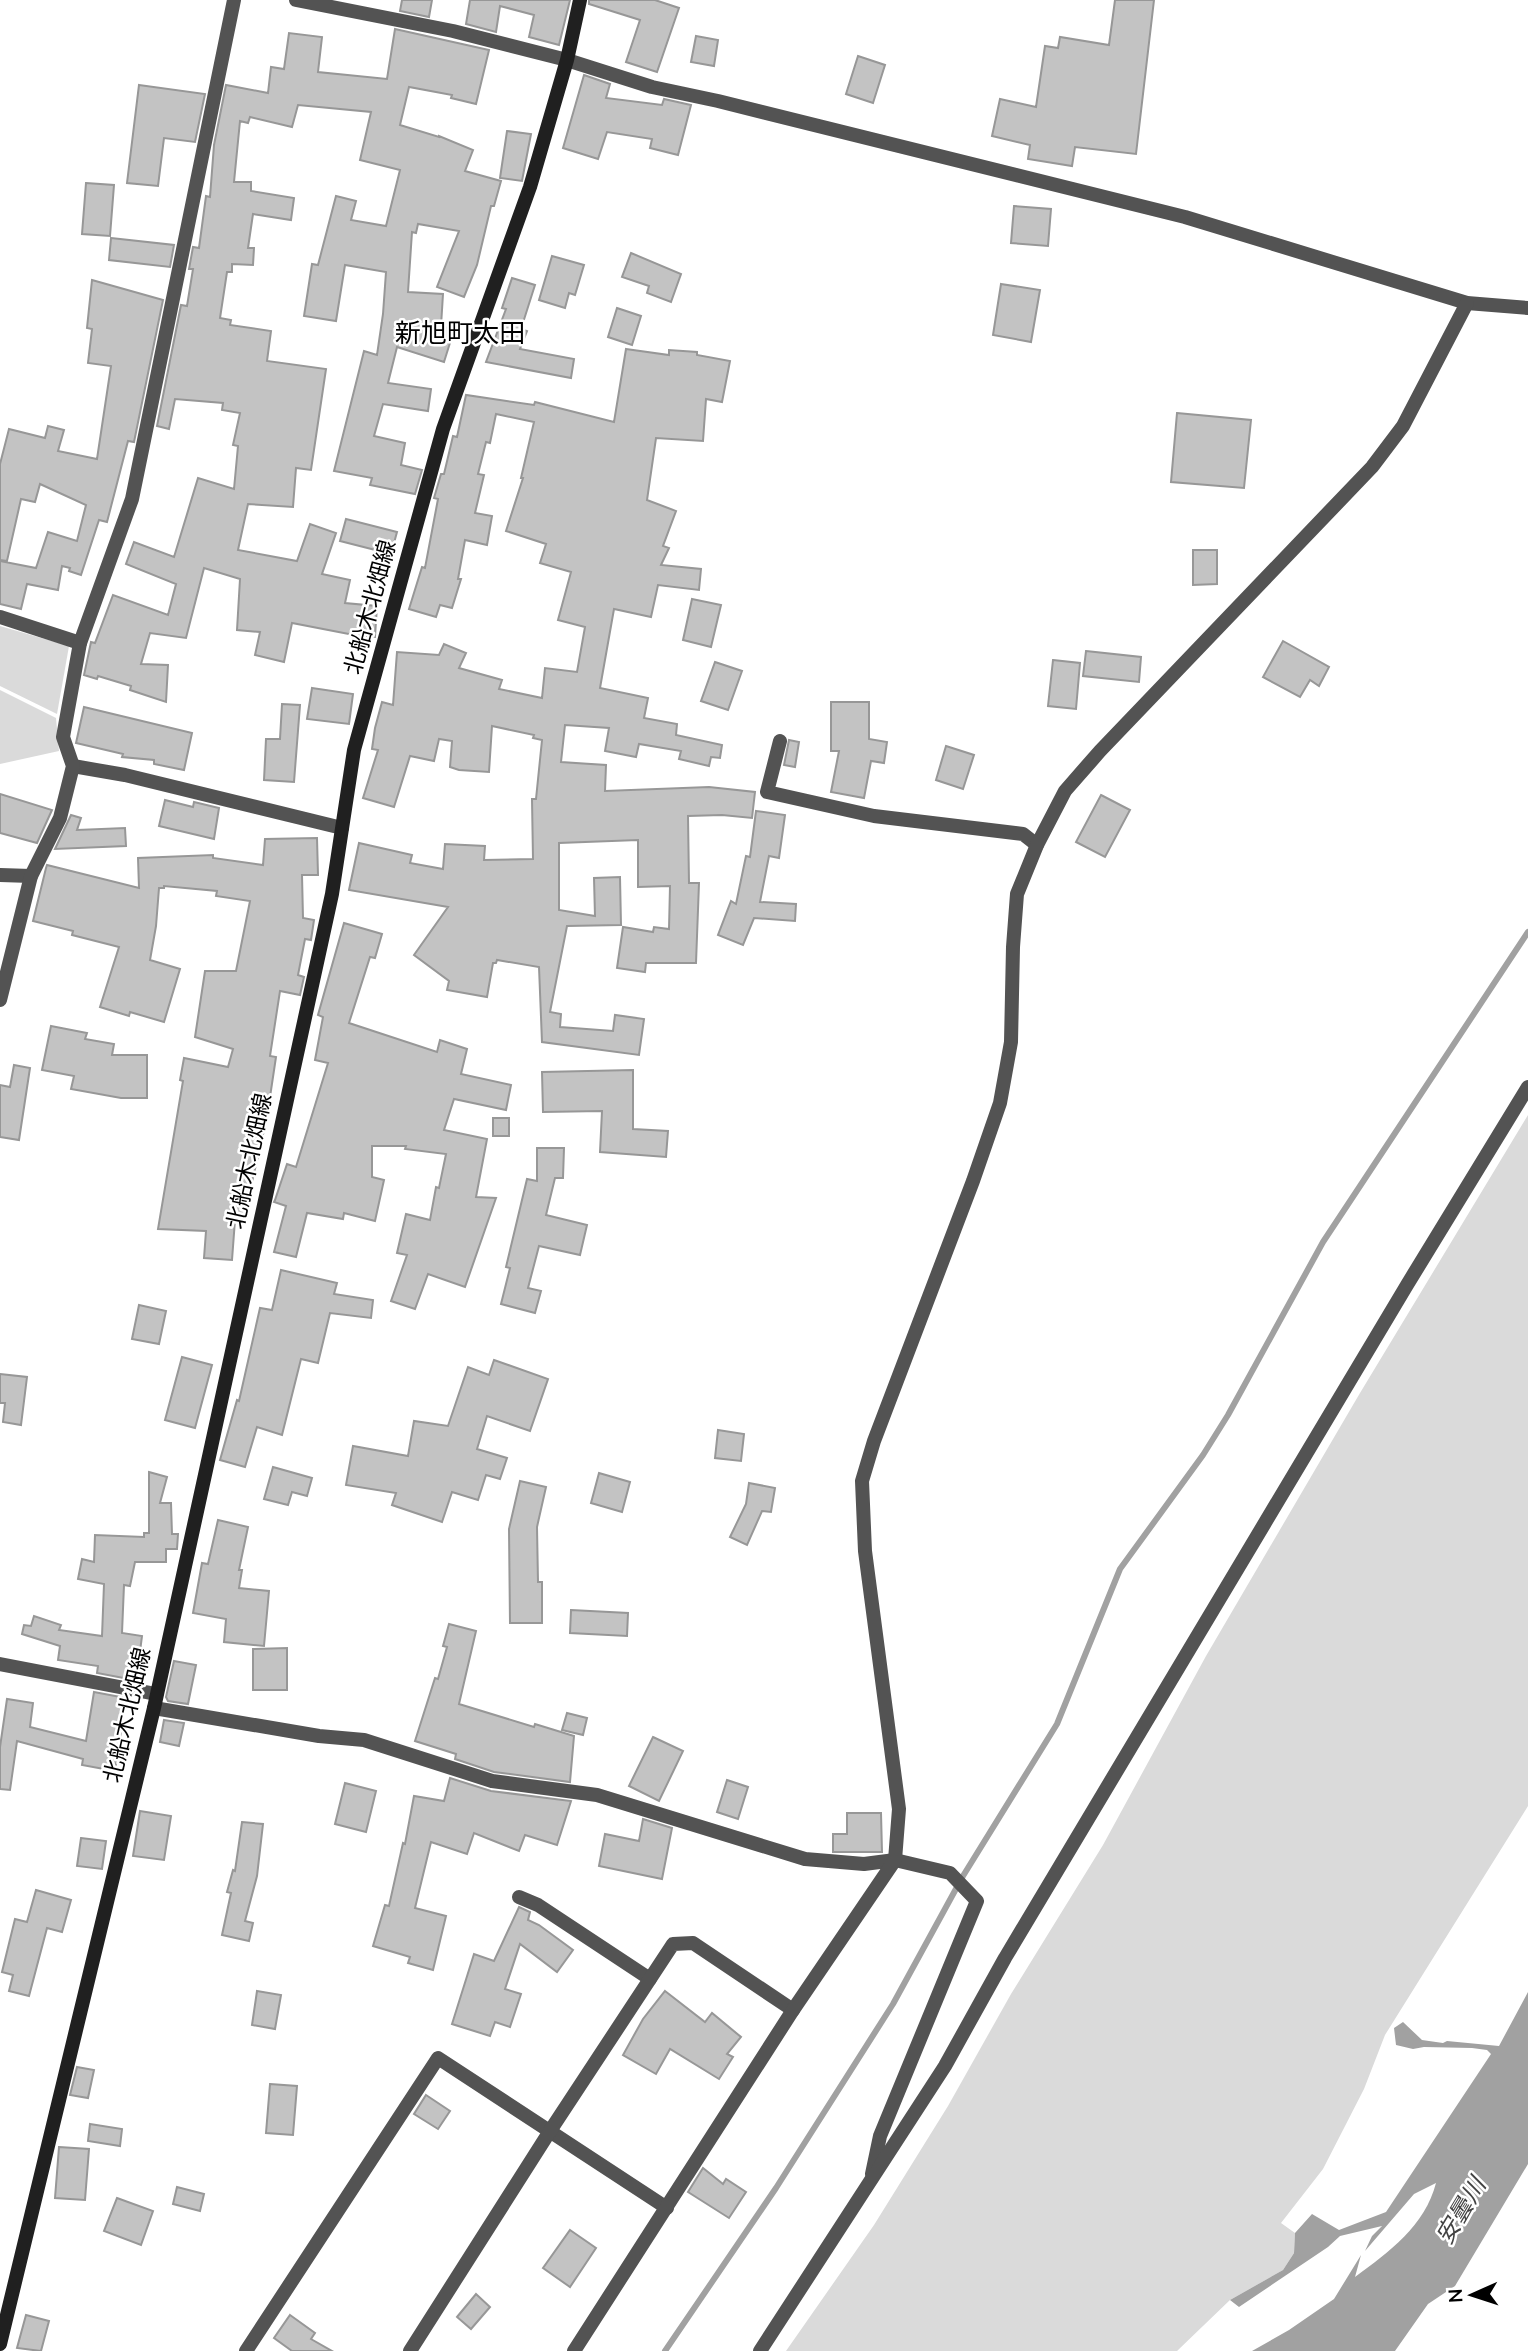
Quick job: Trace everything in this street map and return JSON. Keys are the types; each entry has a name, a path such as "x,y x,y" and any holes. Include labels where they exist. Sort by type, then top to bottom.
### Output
{"main road":[{"name":"北船木北畑線","path":"0,2344 155,1701 332,894 354,750 443,429 530,187 567,60 580,0"}],"street":[{"path":"0,1000 32,876 60,818 73,766 63,737 80,643 132,499 234,0"},
{"path":"296,0 453,31 567,60 652,86 1185,217 1467,303 1528,308"},
{"path":"574,2351 793,2010 895,1860 899,1809 865,1551 862,1481 874,1441 973,1181 1000,1102 1011,1042 1017,894 1037,845 1065,791 1100,751 1373,467 1403,426 1467,303"},
{"path":"0,617 80,643"},
{"path":"780,741 767,792 874,817 1023,834 1037,845"},
{"path":"73,766 125,775 341,828"},
{"path":"0,875 32,876"},
{"path":"760,2351 945,2066 1005,1958 1528,1087"},
{"path":"0,1664 319,1736 364,1740 492,1781 597,1796 805,1859 864,1864 895,1860 950,1873 977,1901 880,2136 869,2184"},
{"path":"519,1897 538,1905 650,1979"},
{"path":"411,2351 550,2131 673,1944 693,1943 793,2010"},
{"path":"246,2351 438,2058 667,2208"}],"shaded area":[{"path":"0,626 69,646 57,714 0,686"},
{"path":"0,690 56,718 59,751 0,764"},
{"path":"1528,1115 1528,1806 1385,2035 1364,2089 1323,2169 1281,2223 1295,2233 1294,2253 1283,2270 1230,2300 1177,2351 786,2351 874,2225 948,2106 1011,1994 1103,1845 1206,1656 1360,1393"}],"water":[{"name":"安曇川","path":"1528,1992 1528,2164 1455,2286 1428,2304 1395,2351 1252,2351 1334,2299 1361,2255 1355,2277 1404,2237 1415,2225 1431,2198 1436,2183 1414,2194 1365,2251 1372,2236 1382,2226 1340,2236 1239,2307 1230,2300 1283,2270 1294,2253 1295,2233 1312,2214 1339,2230 1386,2212 1491,2054 1487,2050 1472,2048 1413,2049 1396,2045 1394,2028 1403,2022 1422,2040 1499,2046"}],"building":[{"path":"402,0 432,0 429,17 400,11"},
{"path":"470,0 570,0 559,45 529,37 534,15 500,6 496,32 466,24"},
{"path":"589,0 655,0 679,8 657,72 626,62 640,20 589,4"},
{"path":"1115,0 1154,0 1136,154 1075,147 1072,166 1028,159 1030,145 992,136 1000,99 1036,107 1045,46 1058,48 1060,37 1109,45"},
{"path":"395,29 489,50 476,104 451,98 452,95 409,87 400,125 439,136 473,150 465,171 501,181 494,206 491,206 477,265 464,297 437,287 459,231 418,224 416,233 412,232 408,292 443,294 441,326 454,330 444,362 397,347 388,383 431,389 428,411 383,404 374,436 405,443 401,465 422,470 415,494 370,485 372,478 334,471 364,351 377,355 386,272 345,265 336,321 304,316 312,264 318,265 336,196 356,201 351,220 386,226 400,170 360,160 371,112 298,105 292,127 250,117 248,123 240,121 234,182 251,182 251,191 294,198 291,220 253,214 248,248 254,248 253,265 232,264 232,272 227,272 220,318 231,320 230,325 271,331 267,361 326,369 311,470 296,468 293,507 248,504 238,550 297,561 310,524 336,533 322,574 350,580 345,603 377,606 375,637 292,623 284,662 255,655 260,632 237,630 240,579 204,568 186,638 150,633 141,664 168,665 166,702 130,690 131,686 98,676 97,679 84,675 91,642 95,643 113,595 168,615 176,584 126,564 134,542 174,557 198,478 234,489 238,446 233,445 240,413 222,410 223,403 175,399 169,429 157,426 181,305 187,306 193,269 189,269 193,247 199,248 206,196 210,197 214,145 226,85 268,93 271,67 284,69 289,33 322,37 318,72 387,79"},
{"path":"696,36 718,40 714,66 691,62"},
{"path":"858,56 885,65 873,103 846,94"},
{"path":"584,75 610,84 606,98 662,105 664,99 691,105 678,155 650,148 652,139 607,132 598,159 563,148"},
{"path":"139,85 205,94 195,142 164,138 158,186 127,183"},
{"path":"507,131 531,134 522,181 500,178"},
{"path":"86,183 114,185 110,236 82,234"},
{"path":"1014,206 1051,209 1048,246 1011,243"},
{"path":"111,238 174,245 170,267 109,260"},
{"path":"631,253 681,274 671,302 647,293 649,286 622,277"},
{"path":"552,256 584,265 575,295 569,293 565,308 539,300"},
{"path":"512,278 535,285 521,329 527,331 520,349 574,359 571,378 486,362 506,309 502,308"},
{"path":"92,280 163,300 134,442 128,441 107,522 99,520 81,575 62,566 58,590 27,584 21,609 0,604 0,561 36,568 48,532 77,541 86,505 40,484 35,502 21,499 7,561 0,560 0,464 9,429 45,438 48,426 64,430 58,451 97,459 111,366 88,363 92,329 87,328"},
{"path":"1001,284 1040,290 1031,342 993,335"},
{"path":"617,308 641,316 632,345 608,337"},
{"path":"626,349 669,355 669,350 697,352 697,355 730,361 722,402 706,399 703,441 656,438 647,500 676,511 663,546 669,548 661,565 701,569 699,590 658,585 651,617 614,609 600,688 648,698 644,718 677,724 676,735 722,745 720,758 711,757 709,766 679,759 681,751 639,744 636,757 605,751 609,728 565,725 561,762 606,765 605,791 709,787 755,792 752,818 688,816 689,883 699,883 696,963 646,963 645,972 617,968 623,927 653,932 654,927 669,929 670,886 638,887 638,840 559,843 559,910 595,916 594,878 620,877 621,925 567,926 550,1012 561,1014 560,1027 613,1031 615,1015 644,1019 639,1055 542,1042 539,967 497,960 493,963 487,997 447,990 449,981 414,955 448,907 349,890 359,843 412,855 410,863 443,869 445,844 485,846 484,860 533,859 532,799 536,799 542,740 533,738 534,735 492,726 489,772 450,767 452,741 439,739 434,761 410,756 394,807 363,798 378,750 372,749 375,728 382,702 393,705 397,652 439,655 444,644 466,653 459,668 502,680 499,689 542,698 545,668 577,672 585,627 558,620 571,572 540,563 546,544 506,531 523,478 534,422 496,414 490,443 486,442 478,474 484,475 475,513 492,516 487,545 465,540 458,579 461,579 452,608 440,605 436,617 409,609 422,567 425,568 438,499 434,498 441,474 444,474 453,436 457,437 466,395 534,405 535,402 614,422"},
{"path":"1177,413 1251,420 1244,488 1171,482"},
{"path":"346,519 397,532 391,554 340,541"},
{"path":"1193,550 1217,550 1217,584 1193,585"},
{"path":"692,599 721,605 711,647 683,640"},
{"path":"1283,641 1329,667 1319,686 1310,680 1300,697 1263,677"},
{"path":"1086,651 1141,657 1139,682 1083,676"},
{"path":"1053,660 1080,663 1076,709 1048,706"},
{"path":"715,662 742,671 728,710 701,701"},
{"path":"312,688 353,694 349,724 307,719"},
{"path":"831,702 869,702 869,739 887,742 884,763 871,761 864,798 831,792 839,751 831,751"},
{"path":"282,704 300,705 294,782 264,780 266,739 280,739"},
{"path":"84,707 192,733 184,770 154,764 154,760 122,757 123,754 76,743"},
{"path":"789,740 799,742 795,767 784,765"},
{"path":"946,746 974,755 963,789 936,780"},
{"path":"0,794 52,810 37,843 0,833"},
{"path":"1101,795 1130,810 1105,857 1076,842"},
{"path":"165,800 193,807 194,802 219,808 214,839 159,826"},
{"path":"756,811 785,815 779,858 769,856 760,902 796,904 795,921 754,918 743,945 718,935 731,901 736,904 746,856 750,857"},
{"path":"71,815 81,818 77,830 125,828 126,846 55,849"},
{"path":"317,838 318,875 302,875 303,918 314,920 311,940 305,939 298,975 304,977 300,995 280,991 270,1056 276,1057 267,1117 243,1221 235,1220 232,1260 204,1258 206,1231 158,1229 183,1081 180,1080 184,1058 228,1067 233,1049 195,1037 205,971 236,971 250,901 216,896 217,891 164,886 159,888 150,960 180,969 164,1022 130,1012 129,1016 100,1007 119,947 72,935 73,931 33,921 46,868 47,865 139,888 138,858 213,855 213,858 263,865 265,839"},
{"path":"344,923 382,934 375,958 370,957 349,1023 437,1052 440,1040 467,1049 461,1074 511,1085 506,1110 454,1099 444,1130 487,1139 476,1197 496,1198 465,1287 428,1274 415,1309 391,1301 407,1255 397,1253 406,1214 430,1220 446,1154 405,1149 406,1146 372,1146 372,1177 384,1180 375,1221 344,1213 343,1219 307,1213 296,1257 274,1252 286,1206 274,1202 287,1164 296,1167 328,1063 315,1060 323,1017 318,1015"},
{"path":"51,1026 87,1033 85,1039 114,1044 112,1055 147,1055 147,1098 121,1098 71,1089 74,1076 42,1070"},
{"path":"14,1065 30,1068 19,1140 0,1137 0,1085 10,1087"},
{"path":"633,1070 633,1129 668,1131 666,1157 600,1152 602,1111 543,1112 542,1072"},
{"path":"493,1118 509,1118 509,1136 493,1136"},
{"path":"537,1148 564,1148 563,1178 555,1178 546,1215 587,1225 580,1255 539,1246 528,1288 541,1291 535,1313 501,1304 510,1268 506,1267 527,1179 537,1181"},
{"path":"281,1270 337,1283 334,1294 373,1300 371,1318 330,1313 318,1363 301,1359 282,1435 257,1427 245,1467 220,1460 237,1400 239,1401 260,1308 272,1310"},
{"path":"139,1305 166,1311 159,1344 132,1339"},
{"path":"182,1357 212,1365 195,1428 165,1420"},
{"path":"494,1360 548,1379 530,1431 487,1416 477,1449 507,1458 500,1479 486,1475 478,1500 452,1492 442,1522 392,1505 396,1493 346,1485 353,1446 408,1456 414,1421 448,1426 468,1367 489,1375"},
{"path":"0,1374 27,1377 21,1425 3,1422 5,1403 0,1403"},
{"path":"718,1430 744,1434 741,1461 715,1458"},
{"path":"273,1467 312,1478 307,1496 292,1492 288,1505 264,1499"},
{"path":"149,1472 167,1477 160,1503 171,1503 172,1534 178,1534 177,1549 166,1549 166,1562 135,1562 130,1586 124,1585 122,1633 142,1636 138,1667 131,1666 129,1679 97,1673 98,1666 58,1660 60,1646 22,1634 24,1625 31,1626 34,1616 61,1625 59,1630 102,1636 104,1584 78,1579 82,1559 94,1562 95,1535 144,1537 144,1533 149,1533"},
{"path":"599,1473 630,1482 622,1512 591,1503"},
{"path":"520,1481 546,1487 537,1527 538,1582 542,1582 542,1623 510,1623 509,1529"},
{"path":"749,1483 775,1488 771,1512 762,1511 747,1545 730,1537 746,1504"},
{"path":"218,1520 248,1527 239,1570 242,1570 239,1588 269,1591 264,1646 224,1642 226,1619 193,1613 202,1563 208,1564"},
{"path":"571,1610 628,1613 627,1636 570,1633"},
{"path":"449,1624 476,1631 459,1704 574,1736 570,1782 494,1772 455,1759 456,1754 415,1741 435,1678 438,1679 447,1647 443,1646"},
{"path":"287,1648 287,1690 253,1690 253,1649"},
{"path":"174,1661 196,1665 188,1704 168,1701 166,1697"},
{"path":"94,1692 126,1698 115,1771 82,1765 83,1759 17,1741 10,1790 0,1789 0,1747 7,1699 33,1703 30,1727 86,1741"},
{"path":"567,1713 587,1718 583,1735 562,1730"},
{"path":"164,1720 184,1723 179,1746 160,1742"},
{"path":"653,1737 683,1751 659,1801 629,1786"},
{"path":"450,1778 491,1791 571,1801 557,1845 525,1835 519,1851 474,1833 467,1854 431,1842 415,1908 446,1916 433,1970 408,1963 410,1957 373,1946 385,1905 389,1906 414,1796 444,1801"},
{"path":"727,1780 748,1787 738,1819 717,1812"},
{"path":"345,1783 376,1791 366,1832 335,1824"},
{"path":"140,1811 171,1816 164,1860 133,1856"},
{"path":"847,1813 881,1813 882,1852 833,1852 833,1834 847,1834"},
{"path":"643,1819 672,1828 662,1879 599,1866 605,1834 639,1841"},
{"path":"242,1822 263,1824 257,1876 245,1921 253,1923 249,1941 222,1935 231,1893 227,1892 233,1870 235,1871"},
{"path":"81,1838 106,1841 102,1869 77,1866"},
{"path":"36,1890 71,1900 62,1932 47,1928 29,1996 9,1991 13,1975 2,1972 15,1919 27,1922"},
{"path":"519,1907 530,1912 528,1920 573,1950 557,1972 520,1944 505,1989 521,1994 510,2027 495,2022 490,2036 452,2024 474,1954 494,1961"},
{"path":"257,1991 281,1995 275,2029 252,2025"},
{"path":"665,1991 705,2022 712,2013 741,2037 727,2054 733,2057 719,2079 670,2049 656,2074 623,2055 643,2019"},
{"path":"77,2067 94,2070 88,2098 70,2095"},
{"path":"270,2084 297,2086 293,2135 266,2133"},
{"path":"426,2095 450,2111 438,2129 414,2114"},
{"path":"90,2124 122,2129 120,2146 88,2141"},
{"path":"59,2147 89,2149 85,2200 55,2198"},
{"path":"703,2168 723,2184 726,2179 746,2192 729,2218 688,2192"},
{"path":"177,2187 204,2194 200,2211 173,2204"},
{"path":"117,2198 153,2211 141,2245 104,2231"},
{"path":"570,2230 596,2248 570,2287 543,2268"},
{"path":"476,2294 490,2307 471,2329 457,2317"},
{"path":"26,2315 49,2321 41,2351 17,2348"},
{"path":"290,2315 315,2333 311,2339 332,2351 292,2351 274,2338"}],"waterway":[{"path":"665,2351 776,2188 893,2004 963,1876 1057,1724 1120,1569 1203,1455 1228,1415 1323,1242 1528,932"}],"district":[{"name":"新旭町太田","path":"460,333"}]}
